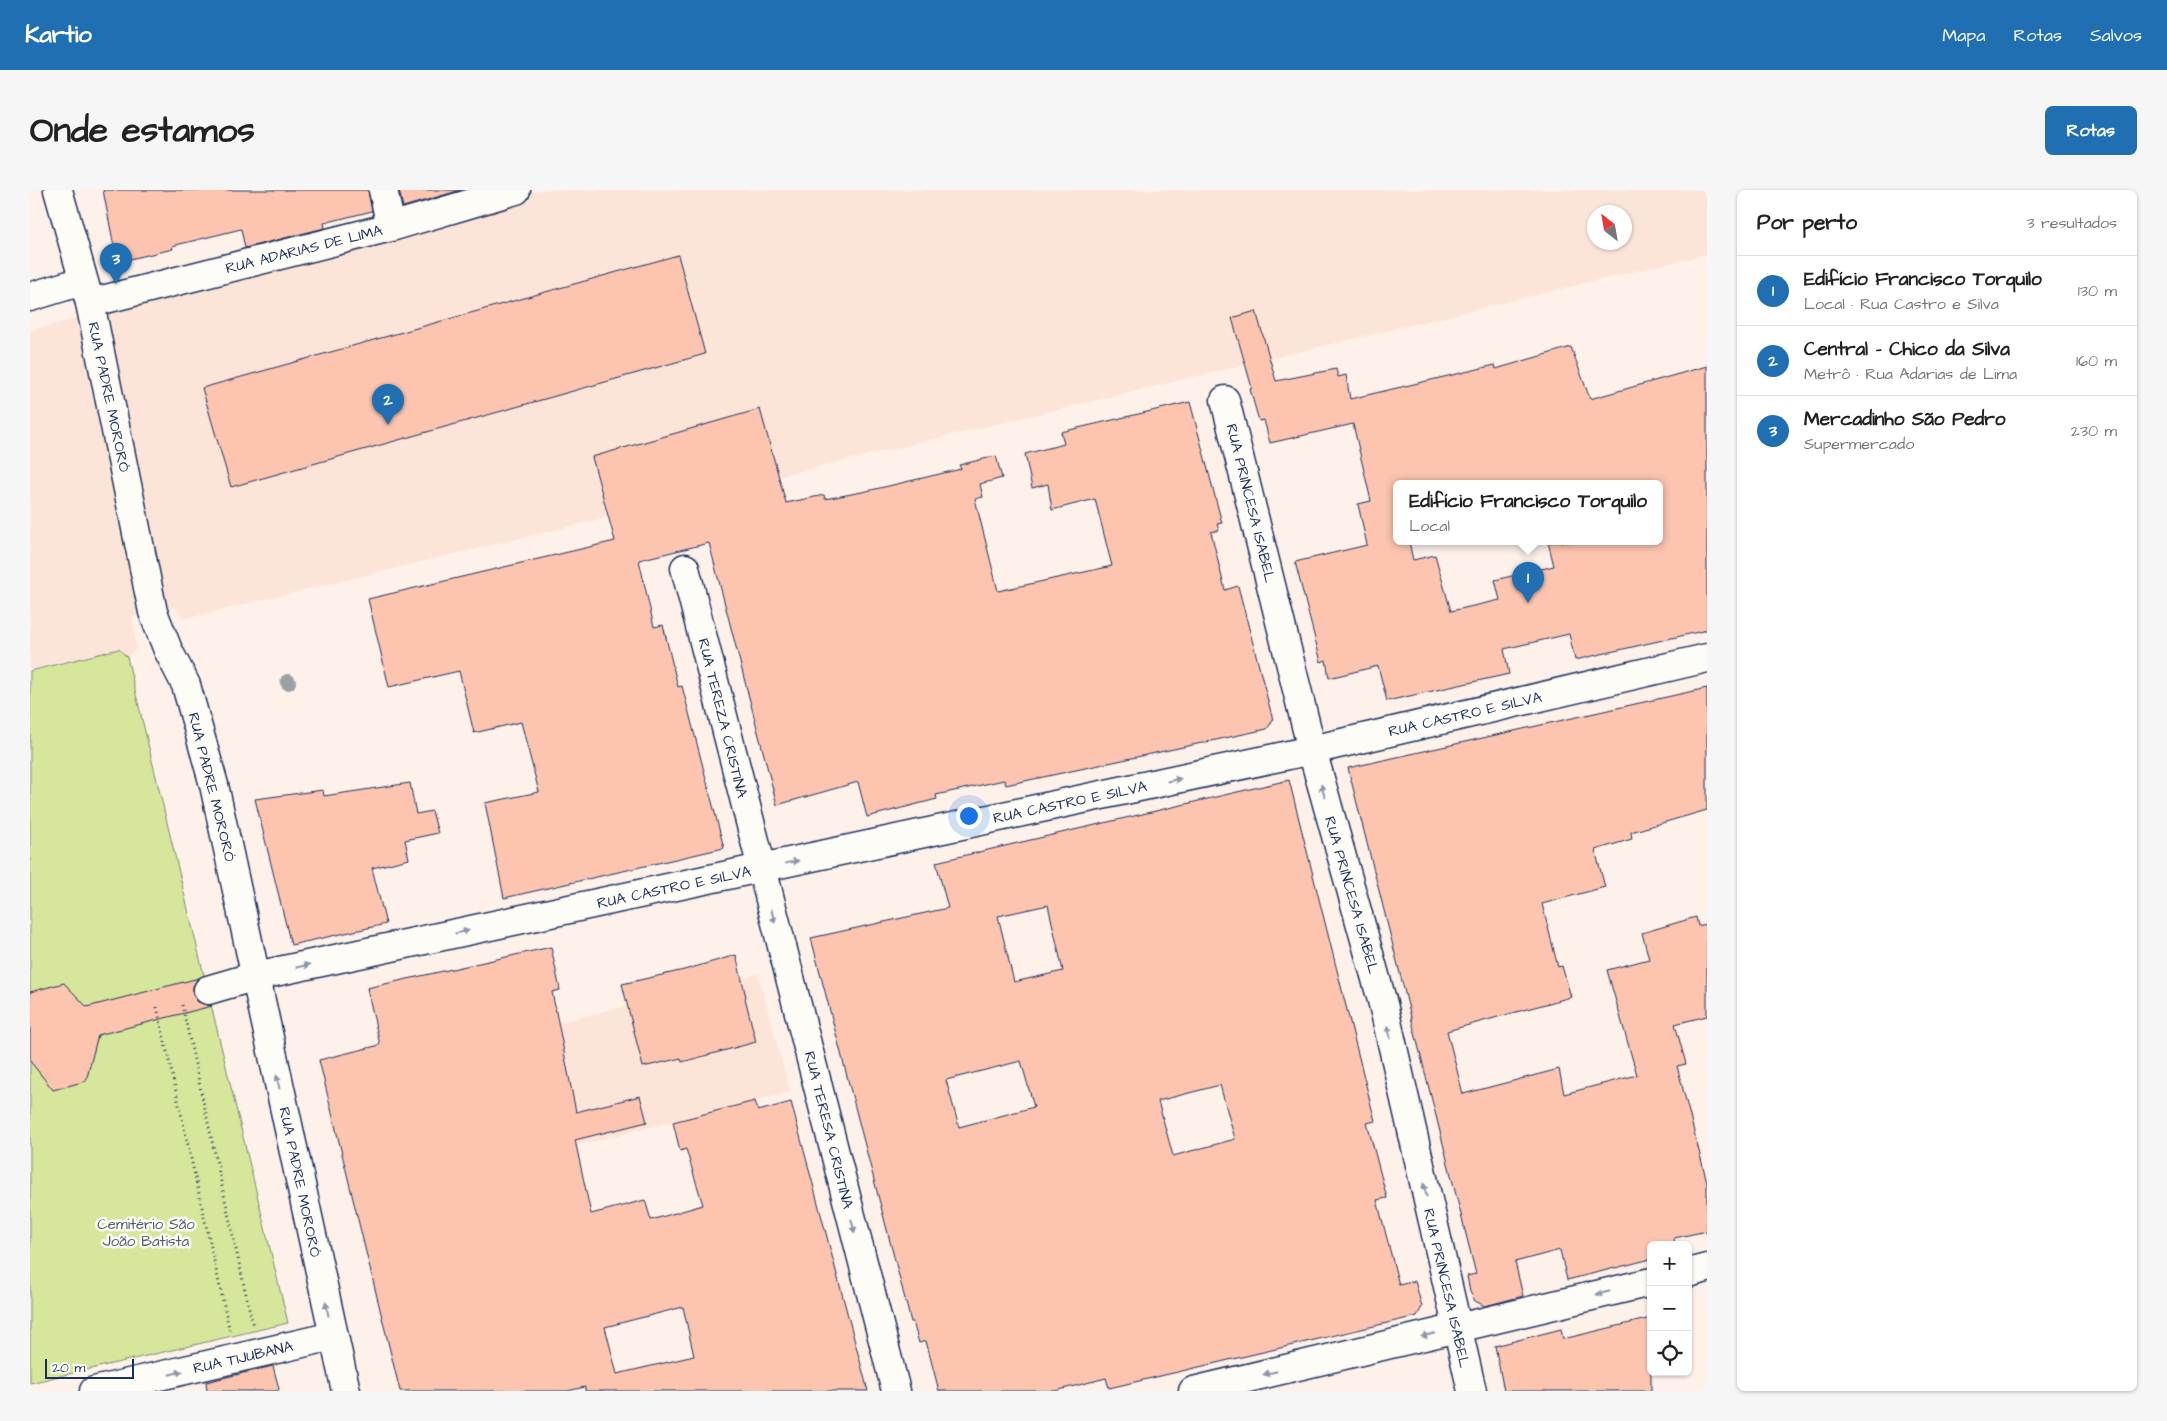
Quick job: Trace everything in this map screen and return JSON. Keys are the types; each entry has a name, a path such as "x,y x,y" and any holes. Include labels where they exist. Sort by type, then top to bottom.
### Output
{"street":[{"name":"RUA PADRE MORORÓ","path":"58,190 86,292 153,612 168,650 186,685 214,785 346,1391"},
{"path":"383,190 391,227"},
{"name":"RUA ADARIAS DE LIMA","path":"30,297 86,292 391,227 516,190"},
{"name":"RUA PRINCESA ISABEL","path":"1225,400 1312,750 1383,1004 1456,1329 1472,1391"},
{"name":"RUA TEREZA CRISTINA","path":"685,568 761,869"},
{"name":"RUA CASTRO E SILVA","path":"208,990 256,976 1312,750 1707,658"},
{"name":"RUA TERESA CRISTINA","path":"761,869 896,1391"},
{"path":"1692,1272 1707,1268"},
{"path":"1193,1391 1647,1283"},
{"name":"RUA TIJUBANA","path":"94,1391 333,1336"}],"path":[{"path":"181,1001 254,1329"},
{"path":"157,1007 231,1335"}],"shaded area":[{"path":"541,190 1707,190 1707,254 183,619 176,607 132,617 137,648 127,657 119,649 30,671 30,331 70,320 114,302"},
{"path":"758,974 790,1092 555,1151 535,1028"}],"green space":[{"name":"Cemitério São João Batista","path":"119,649 127,657 288,1323 30,1383 30,671"}],"building":[{"path":"103,190 368,190 372,211 324,223 325,228 245,248 241,229 172,246 173,249 117,262"},
{"path":"399,190 461,190 403,207"},
{"path":"678,255 705,354 231,487 202,388"},
{"path":"1256,311 1276,381 1336,369 1338,377 1346,375 1350,399 1495,365 1496,369 1571,347 1590,399 1707,366 1707,630 1575,660 1569,634 1504,649 1509,674 1387,701 1378,666 1329,678 1326,660 1321,662 1295,562 1367,545 1358,504 1371,501 1353,424 1270,443 1264,420 1259,421 1250,389 1252,388 1232,318","holes":["1393,480 1663,480 1663,545 1549,545 1554,566 1495,580 1500,600 1451,611 1435,555 1413,560 1410,545 1393,545"]},
{"path":"1190,402 1222,523 1217,524 1219,530 1211,532 1225,590 1238,586 1273,720 1267,729 1006,785 1004,780 936,795 937,799 867,817 858,782 777,805 709,543 639,560 654,627 663,625 678,687 682,686 724,848 504,898 485,803 539,792 521,722 474,733 459,671 389,687 368,599 615,541 592,457 760,409 786,503 824,495 825,499 867,491 961,469 959,465 996,456 1002,478 980,484 983,497 975,499 998,591 1112,566 1095,499 1052,510 1048,484 1032,488 1025,454 1064,444 1061,432"},
{"path":"1707,688 1707,810 1631,832 1632,839 1595,850 1605,887 1542,904 1558,967 1562,966 1571,997 1447,1031 1463,1094 1559,1069 1564,1094 1637,1075 1607,970 1649,959 1642,933 1696,917 1698,926 1707,924 1707,1016 1675,1024 1686,1064 1677,1066 1707,1182 1707,1231 1674,1238 1674,1241 1647,1241 1647,1260 1567,1280 1560,1250 1515,1262 1523,1296 1485,1306 1475,1301 1470,1292 1467,1276 1476,1274 1348,768"},
{"path":"1289,780 1375,1121 1367,1123 1387,1198 1377,1200 1399,1285 1415,1281 1422,1307 1417,1316 1109,1388 1106,1378 1055,1391 939,1391 926,1341 919,1343 913,1322 911,1322 811,938 948,908 936,862","holes":["1048,905 1063,971 1014,982 998,916","1021,1061 1034,1107 959,1127 946,1080","1220,1085 1235,1139 1173,1156 1158,1101"]},
{"path":"410,783 416,814 432,811 438,833 405,840 409,859 372,868 386,924 291,945 255,799 323,790 324,796"},
{"path":"551,947 560,990 552,992 576,1112 640,1096 647,1122 575,1140 591,1214 645,1200 651,1220 703,1205 686,1149 680,1151 673,1122 755,1101 758,1111 791,1102 868,1391 585,1391 585,1387 567,1391 400,1391 319,1060 380,1045 367,988","holes":["683,1307 694,1356 617,1374 605,1327"]},
{"path":"736,955 756,1042 682,1062 681,1058 643,1067 622,984 684,970"},
{"path":"199,978 193,986 193,995 198,1002 212,1006 98,1035 86,1081 53,1090 30,1061 30,992 64,983 87,1007"},
{"path":"1647,1319 1647,1376 1651,1376 1651,1391 1504,1391 1495,1346 1561,1329 1563,1339"},
{"path":"273,1366 278,1391 207,1391 206,1382"}],"place":[{"name":"Mercadinho São Pedro","path":"116,284"},
{"name":"Central - Chico da Silva","path":"388,425"},
{"name":"Edifício Francisco Torquilo","path":"1528,603"}]}
